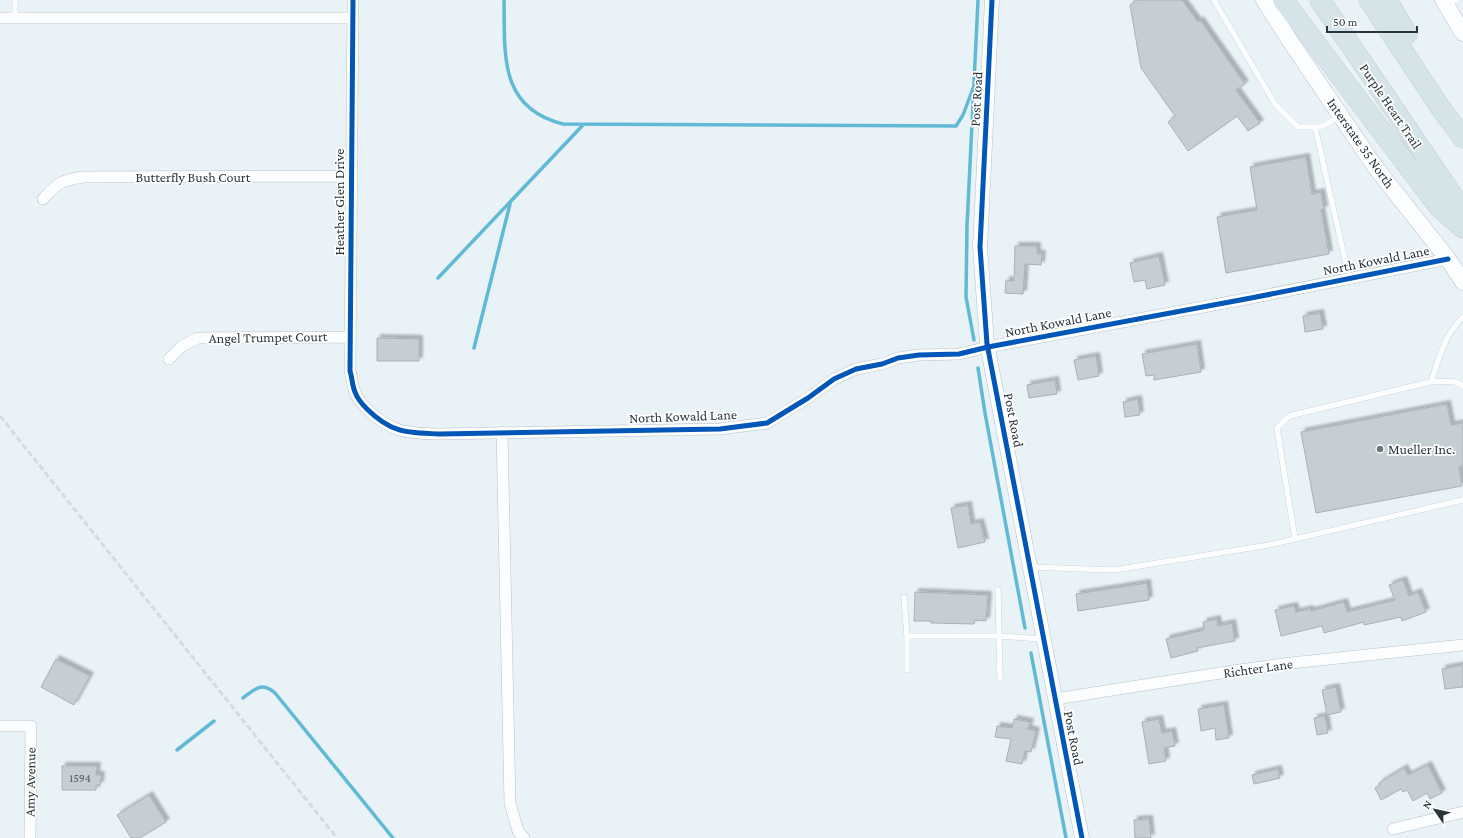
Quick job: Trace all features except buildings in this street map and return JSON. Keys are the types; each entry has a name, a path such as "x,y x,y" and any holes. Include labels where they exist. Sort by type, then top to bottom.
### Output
{"highway":[{"path":"1283,0 1438,206 1463,228"},
{"name":"Purple Heart Trail","path":"1320,0 1403,125 1463,211"},
{"path":"1369,0 1442,110 1463,138"},
{"path":"1387,0 1398,20 1463,119"}],"main road":[{"name":"Interstate 35 North","path":"1264,0 1376,168 1448,259 1463,282"},
{"path":"1449,1 1463,33"}],"street":[{"name":"Heather Glen Drive","path":"353,0 350,370 355,392 360,401"},
{"name":"Post Road","path":"992,0 980,247 988,347 1082,838"},
{"path":"0,18 353,18"},
{"name":"Butterfly Bush Court","path":"43,199 54,186 67,179 83,177 352,176"},
{"name":"North Kowald Lane","path":"360,401 375,416 395,430 410,433 720,429 767,422 808,398 834,379 856,369 882,364 898,358 919,355 959,354 988,347 1448,259"},
{"name":"Angel Trumpet Court","path":"169,359 182,346 198,338 350,336"},
{"path":"502,432 510,804 518,831 524,838"},
{"name":"Richter Lane","path":"1055,699 1291,663 1463,645"},
{"name":"Amy Avenue","path":"0,726 31,726 30,838"},
{"path":"1393,829 1463,812"}],"lane":[{"path":"15,0 15,18"},
{"path":"1214,0 1275,104 1298,127 1321,126 1341,116"},
{"path":"1315,127 1349,277"},
{"path":"1431,382 1444,342 1463,317"},
{"path":"1295,539 1277,428 1289,416 1431,382 1456,382 1463,386"},
{"path":"1029,566 1114,570 1270,545 1463,500"},
{"path":"998,590 1000,679"},
{"path":"904,597 907,636 907,670"},
{"path":"907,636 999,636 1043,639"}],"waterway":[{"path":"504,0 504,39 506,58 510,76 516,92 526,105 542,116 563,124 956,126 963,115 974,86"},
{"path":"974,340 966,297 967,226 978,0"},
{"path":"438,278 583,125"},
{"path":"474,348 510,204"},
{"path":"978,368 1025,628"},
{"path":"1031,653 1066,838"},
{"path":"243,698 255,689 262,687 266,687 275,693 393,838"},
{"path":"177,750 214,721"}],"railway":[{"path":"0,416 337,838"}],"cycle path":[{"path":"353,0 350,371 357,396 367,409 384,423 400,430 440,434 720,429 767,423 808,398 834,379 856,369 882,364 898,358 919,355 959,354 988,347 1251,298 1448,259"},
{"path":"992,0 980,247 987,344 1082,838"}],"place":[{"name":"Mueller Inc.","path":"1380,449"}]}
